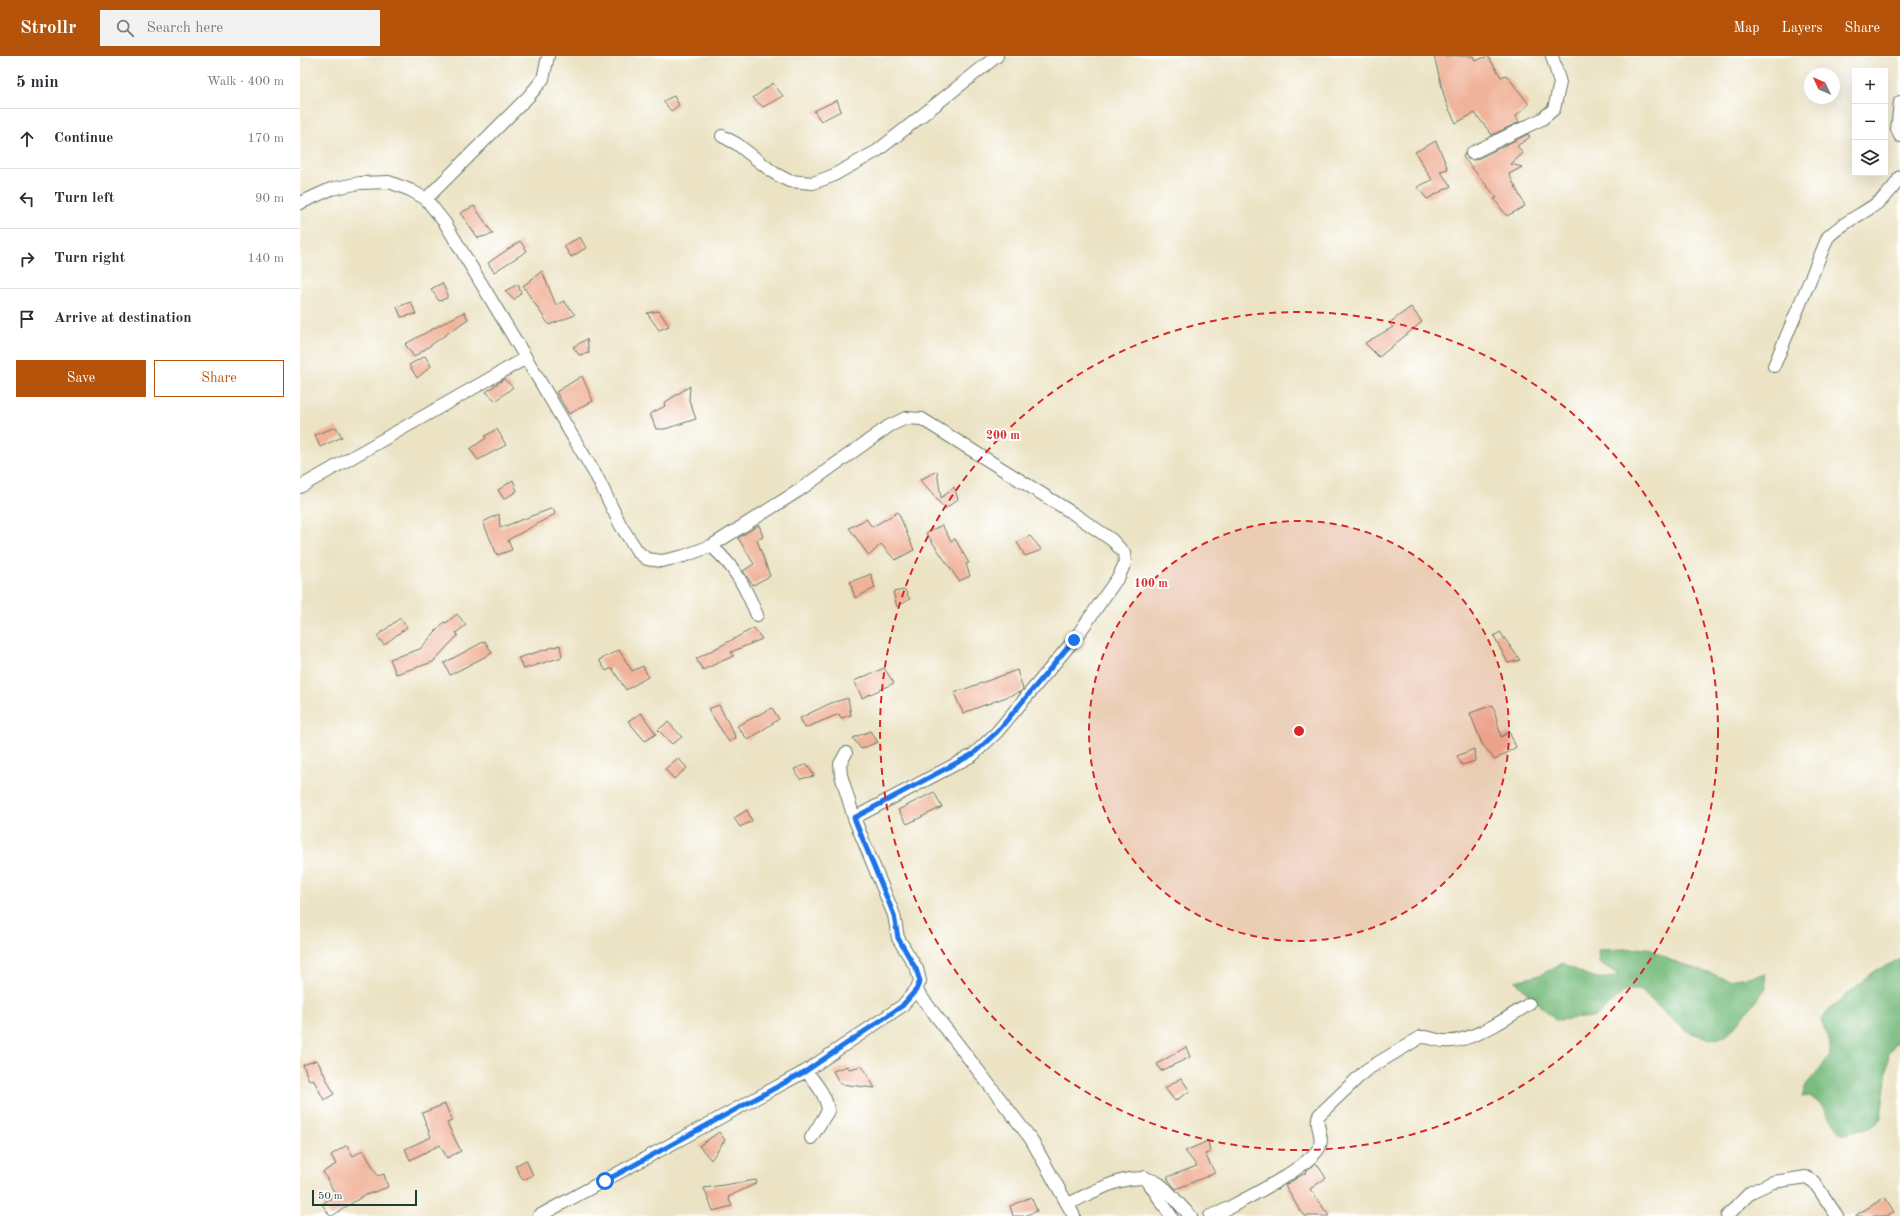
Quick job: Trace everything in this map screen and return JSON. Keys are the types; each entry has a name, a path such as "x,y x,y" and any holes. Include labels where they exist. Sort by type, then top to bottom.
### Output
{"street":[{"path":"426,198 529,96 544,79 548,56"},
{"path":"722,136 737,144 774,173 789,181 813,183 832,176 878,151 997,56"},
{"path":"1472,153 1542,119 1554,109 1560,83 1552,56"},
{"path":"1900,102 1897,129 1900,136"},
{"path":"1774,366 1828,238 1836,229 1877,205 1896,185 1900,177"},
{"path":"300,203 331,190 360,183 388,182 426,198 445,223 598,479 621,526 638,552 647,559 662,561 684,556 711,546 798,491 890,426 906,418 922,419 948,434 1074,514 1112,540 1124,553 1125,563 1119,576 1074,640 997,732 973,754 854,818"},
{"path":"300,486 526,358"},
{"path":"711,546 721,555 744,584 757,615"},
{"path":"539,1216 806,1071 902,1006 916,990 920,981 916,969 898,938 894,915 854,818 841,775 840,764 846,753"},
{"path":"916,990 1031,1139 1074,1216"},
{"path":"1210,1216 1221,1212 1284,1177 1311,1157 1320,1147 1321,1142 1317,1119 1318,1115 1366,1070 1420,1037 1429,1036 1445,1041 1463,1039 1499,1023 1529,1004"},
{"path":"806,1071 817,1086 828,1107 828,1111 811,1138"},
{"path":"1068,1204 1122,1180 1145,1177 1159,1183 1191,1216"},
{"path":"1145,1177 1171,1216"},
{"path":"1727,1216 1751,1192 1773,1182 1806,1177 1814,1182 1837,1216"}],"green space":[{"path":"1648,948 1670,960 1729,980 1765,974 1766,988 1734,1028 1724,1037 1711,1039 1686,1031 1640,990 1626,990 1595,1017 1555,1020 1515,981 1540,975 1563,963 1590,976 1597,978 1611,977 1619,975 1599,962 1598,950"},
{"path":"1900,959 1900,1037 1889,1053 1881,1118 1872,1126 1843,1135 1820,1104 1810,1096 1802,1097 1806,1085 1830,1056 1830,1043 1821,1020 1828,1010 1875,971"}],"building":[{"path":"1434,56 1473,56 1475,61 1488,56 1501,77 1506,75 1529,104 1516,116 1519,122 1492,135 1475,113 1456,123 1446,103"},
{"path":"773,83 783,96 763,107 753,98"},
{"path":"674,96 679,105 671,111 663,101"},
{"path":"837,100 841,111 821,121 814,111"},
{"path":"1528,134 1530,137 1517,146 1523,153 1511,164 1522,167 1509,174 1525,206 1507,216 1494,199 1497,198 1463,157 1465,153 1468,159 1475,160"},
{"path":"1436,141 1448,169 1440,171 1451,186 1427,199 1417,187 1432,180 1415,152"},
{"path":"474,206 493,234 478,238 460,213"},
{"path":"580,237 586,248 571,257 564,246"},
{"path":"520,241 527,251 494,272 488,263"},
{"path":"542,271 556,305 564,301 575,315 549,325 523,286"},
{"path":"442,283 447,293 447,298 439,301 431,289"},
{"path":"518,284 521,293 514,300 505,291"},
{"path":"411,302 416,314 401,317 397,307"},
{"path":"1411,307 1422,322 1379,357 1365,343 1393,327 1389,323"},
{"path":"659,311 669,326 659,330 647,313"},
{"path":"464,312 468,319 414,357 405,344"},
{"path":"587,339 589,353 579,355 573,347"},
{"path":"425,356 431,366 417,378 409,365"},
{"path":"582,376 593,401 569,414 556,392"},
{"path":"504,379 513,387 496,401 486,392"},
{"path":"690,386 689,400 696,419 665,429 656,429 650,414 665,406 664,403"},
{"path":"336,427 342,437 320,447 315,435"},
{"path":"497,429 506,445 478,460 470,449 486,438 485,436"},
{"path":"937,471 941,498 954,487 958,499 945,509 920,480"},
{"path":"513,480 517,491 504,499 498,490"},
{"path":"553,508 555,514 508,540 512,550 497,555 483,522 499,514 500,528"},
{"path":"898,512 914,550 895,560 881,544 869,556 849,528 866,519 872,527"},
{"path":"759,525 763,537 757,540 770,576 753,585 743,571 754,564 738,538"},
{"path":"942,525 951,541 955,539 969,563 966,564 970,576 959,581 926,533"},
{"path":"1030,536 1042,550 1025,556 1017,542"},
{"path":"871,574 875,588 855,598 850,582"},
{"path":"905,590 910,599 897,607 893,592"},
{"path":"457,614 466,625 456,633 458,635 433,662 396,674 390,659 420,649 444,622 446,623"},
{"path":"400,618 407,627 384,645 377,636"},
{"path":"754,628 762,639 731,652 733,656 703,670 696,659"},
{"path":"1500,632 1520,660 1508,663 1494,636"},
{"path":"485,641 492,653 450,675 444,663"},
{"path":"560,645 562,657 524,669 518,658"},
{"path":"619,650 632,671 643,666 648,677 626,690 612,668 606,671 599,660"},
{"path":"884,668 894,683 862,698 854,681"},
{"path":"1017,670 1023,689 1020,692 963,713 954,693"},
{"path":"848,698 851,715 841,718 839,714 805,728 800,718 831,703"},
{"path":"719,705 736,738 729,742 708,709"},
{"path":"1493,705 1501,737 1509,732 1516,747 1495,760 1482,744 1470,713"},
{"path":"772,708 779,719 748,740 737,726"},
{"path":"641,713 656,734 645,741 628,721"},
{"path":"668,722 682,737 672,744 658,730"},
{"path":"870,731 878,742 861,749 853,738"},
{"path":"1474,749 1475,761 1462,765 1457,756"},
{"path":"678,758 687,768 674,779 665,769"},
{"path":"807,764 814,776 800,779 794,769"},
{"path":"934,792 942,807 907,824 898,810"},
{"path":"747,810 752,821 740,827 734,818"},
{"path":"1186,1047 1190,1057 1161,1071 1157,1064"},
{"path":"317,1060 334,1094 324,1100 313,1079 309,1080 303,1065"},
{"path":"848,1066 849,1069 862,1066 875,1088 840,1084 833,1071"},
{"path":"1181,1078 1190,1091 1175,1101 1165,1088"},
{"path":"445,1104 452,1121 447,1123 461,1151 447,1158 440,1145 410,1160 405,1149 431,1137 422,1113"},
{"path":"719,1132 725,1140 711,1160 699,1146"},
{"path":"1208,1141 1210,1152 1205,1154 1215,1173 1176,1189 1167,1177 1197,1166 1185,1151"},
{"path":"347,1145 353,1156 363,1150 378,1176 384,1174 388,1187 363,1196 330,1216 322,1204 336,1195 323,1172 336,1164 331,1155"},
{"path":"526,1160 533,1175 523,1180 515,1166"},
{"path":"1316,1163 1326,1178 1310,1189 1329,1216 1305,1216 1300,1211 1285,1185 1307,1172 1306,1171"},
{"path":"756,1180 757,1183 728,1197 732,1206 713,1211 704,1188"},
{"path":"1031,1197 1037,1211 1024,1216 1013,1216 1010,1206"},
{"path":"1885,1197 1894,1212 1887,1216 1855,1216"}],"route":[{"path":"605,1181 806,1071 902,1006 916,990 920,981 916,969 898,938 894,915 854,818 885,803 973,754 997,732 1074,640"}]}
